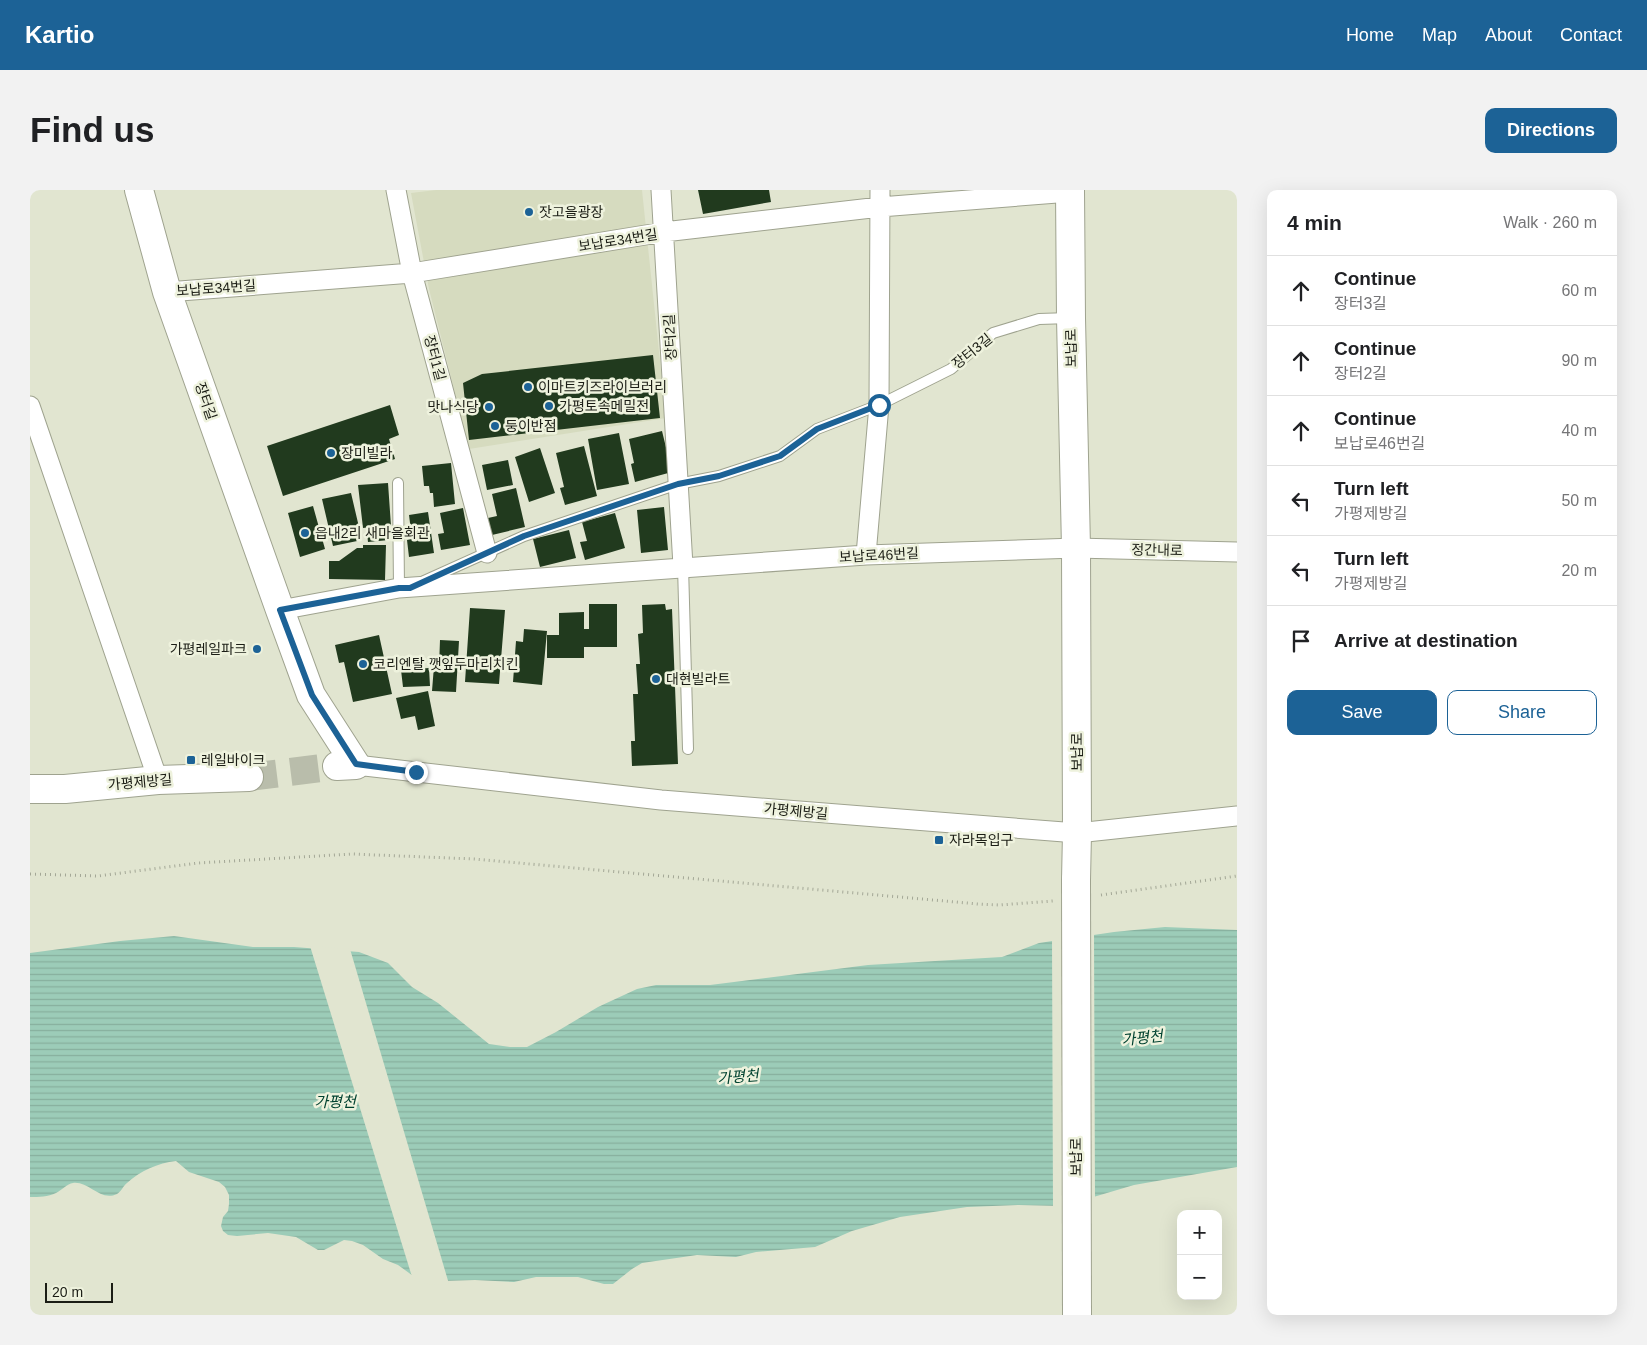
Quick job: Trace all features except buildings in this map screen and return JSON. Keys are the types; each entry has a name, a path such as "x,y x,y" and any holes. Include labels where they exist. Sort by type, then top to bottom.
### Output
{"street":[{"name":"장터길","path":"139,190 167,292 280,610"},
{"name":"장터1길","path":"396,190 412,272 487,553"},
{"name":"장터2길","path":"661,190 683,566"},
{"name":"보납로34번길","path":"167,292 412,272 880,198 1070,191"},
{"name":"보납로","path":"1070,191 1076,548 1077,833 1085,888 1077,1315"},
{"path":"866,554 879,405 880,198"},
{"path":"30,406 158,780"},
{"name":"보납로46번길","path":"280,610 404,588 683,566 866,554 1076,548"},
{"name":"정간내로","path":"1076,548 1237,552"},
{"name":"가평제방길","path":"280,610 312,695 347,765 661,800 1077,833 1237,816"},
{"name":"가평제방길","path":"30,789 65,789 158,780 249,777"}],"lane":[{"name":"장터3길","path":"678,484 719,476 780,456 817,429 879,405 951,369 993,333 1039,319 1071,318"},
{"path":"398,483 404,588 524,536 678,484"},
{"path":"683,566 688,749"}],"path":[{"path":"30,874 98,876 198,863 352,854 474,859 978,904 1000,905 1056,900"},
{"path":"1085,888 1237,876"}],"shaded area":[{"path":"436,190 642,190 666,418 469,449 429,289 411,193"}],"water":[{"name":"가평천","path":"1165,927 1237,930 1237,1167 1134,1185 1063,1206 967,1207 900,1217 852,1231 815,1247 756,1252 736,1257 697,1255 642,1263 613,1284 604,1284 578,1277 536,1277 514,1282 442,1281 416,1278 398,1265 383,1259 363,1245 352,1241 344,1240 324,1250 318,1250 296,1237 268,1233 228,1235 221,1226 229,1204 229,1195 225,1187 219,1182 189,1172 176,1161 143,1171 127,1183 117,1194 111,1196 100,1194 79,1183 73,1183 53,1194 30,1197 30,953 174,936 253,947 294,947 359,952 388,963 412,987 438,1003 489,1044 527,1047 598,1007 637,989 656,985 710,985 868,965 1002,957 1039,943"}],"pier":[{"path":"1094,932 1095,1199 1063,1208 1053,1208 1052,938"},
{"path":"310,946 350,949 449,1284 431,1285 413,1280"}],"tunnel":[{"path":"249,777 337,766"}],"place":[{"name":"잣고을광장","path":"529,212"},
{"name":"이마트키즈라이브러리","path":"528,387"},
{"name":"가평토속메밀전","path":"549,406"},
{"name":"맛나식당","path":"489,407"},
{"name":"둥이반점","path":"495,426"},
{"name":"장미빌라","path":"331,453"},
{"name":"읍내2리 새마을회관","path":"305,533"},
{"name":"가평레일파크","path":"257,649"},
{"name":"코리엔탈 깻잎두마리치킨","path":"363,664"},
{"name":"대현빌라트","path":"656,679"},
{"name":"레일바이크","path":"191,760"},
{"name":"자라목입구","path":"939,840"}],"route":[{"path":"416,772 356,764 312,695 280,610 399,588 410,588 524,536 678,484 719,476 780,456 817,429 879,405"}]}
